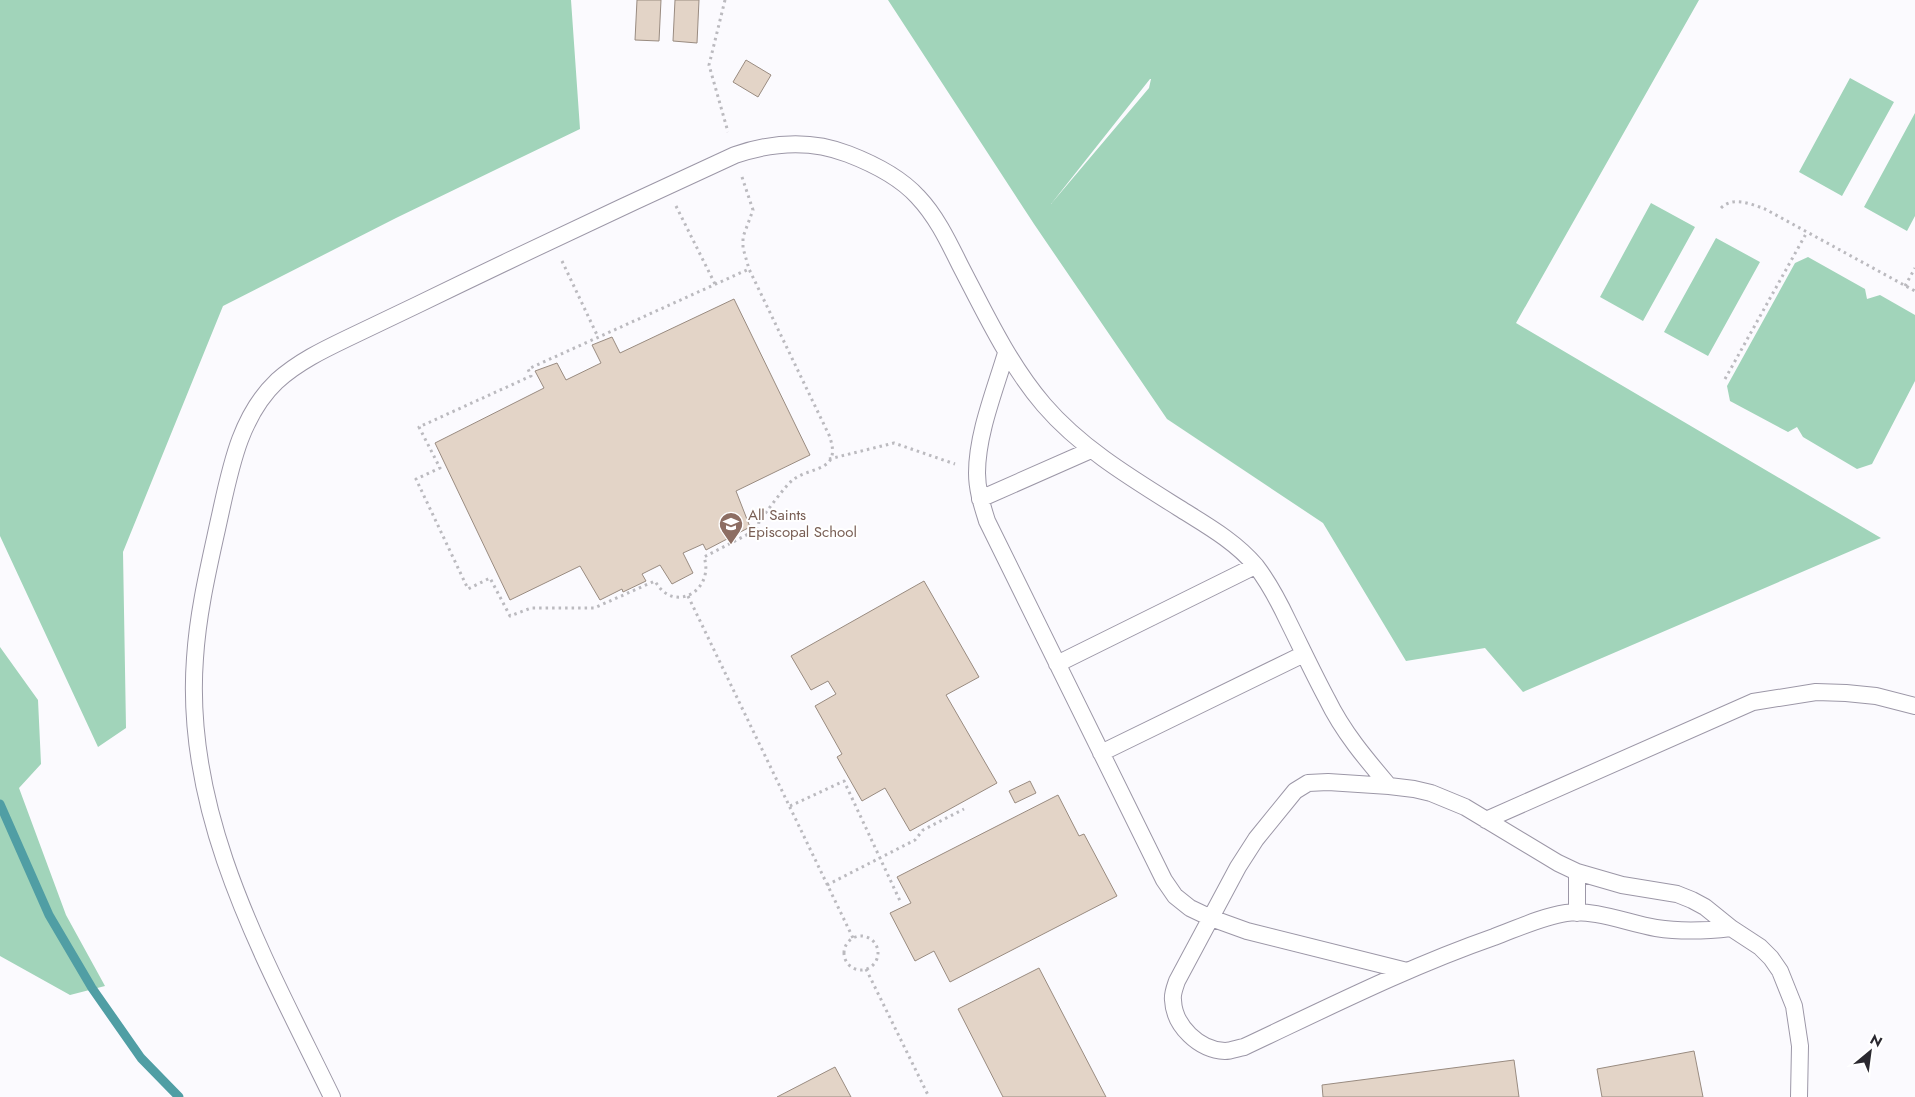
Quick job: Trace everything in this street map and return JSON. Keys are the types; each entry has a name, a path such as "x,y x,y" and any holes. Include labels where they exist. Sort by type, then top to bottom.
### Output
{"lane":[{"path":"332,1097 276,983 231,881 209,811 202,776 195,717 194,660 200,610 233,459 240,439 255,408 276,382 300,363 321,351 552,240 735,155 756,148 794,143 810,144 842,152 865,160 903,183 918,197 931,213 948,241 1006,353 1022,378 1045,406 1091,450 1221,535 1238,548 1255,566 1278,600 1328,702 1343,728 1389,786"},
{"path":"1006,353 981,442 977,472 980,498 987,521 1164,880 1175,896 1190,908 1210,918 1247,931 1408,971"},
{"path":"980,498 1091,450"},
{"path":"1057,664 1255,566"},
{"path":"1101,753 1304,654"},
{"path":"1486,820 1754,702 1816,692 1846,692 1876,696 1915,706"},
{"path":"1731,928 1706,931 1665,929 1592,914 1577,913 1567,913 1542,919 1466,946 1244,1047 1226,1051 1212,1048 1185,1032 1176,1017 1172,999 1177,981 1238,867 1256,838 1294,791 1308,783 1328,782 1414,789 1448,799 1558,863 1577,872 1622,885 1677,894 1705,907 1731,928 1748,938 1771,958 1780,971 1794,1006 1800,1046 1799,1097"},
{"path":"1577,872 1577,913"}],"path":[{"path":"725,0 709,65 729,133"},
{"path":"741,174 753,210 744,237 743,248 748,269 829,435 833,446 828,459 822,468 794,479 759,521 758,530 704,557 707,572 697,590 688,596 668,596 655,581 594,608 531,608 510,616 490,578 468,589 416,479 440,468 420,427 531,376 528,369 748,269"},
{"path":"666,187 715,284"},
{"path":"1721,208 1726,203 1732,201 1754,205 1915,291"},
{"path":"1725,380 1807,232"},
{"path":"552,240 598,337"},
{"path":"1905,286 1915,268"},
{"path":"828,459 894,444 977,472"},
{"path":"688,596 853,938"},
{"path":"790,806 844,781 901,903"},
{"path":"827,885 915,840 923,830 964,809"},
{"path":"858,936 868,938 876,946 877,957 875,962 866,969 855,968 846,961 844,951 846,946 853,938 858,936"},
{"path":"866,969 929,1097"}],"green space":[{"path":"0,0 571,0 580,129 396,218 223,306 123,552 126,728 98,747 0,536"},
{"path":"888,0 1699,0 1516,323 1881,538 1523,692 1485,648 1406,661 1323,523 1167,419 1034,224","holes":["1151,79 1149,88 1051,204"]},
{"path":"1850,78 1894,102 1842,196 1799,172"},
{"path":"1915,113 1915,216 1907,231 1864,207"},
{"path":"1651,203 1695,227 1643,321 1600,297"},
{"path":"1716,238 1760,262 1708,356 1664,332"},
{"path":"1808,257 1865,289 1867,299 1880,295 1915,315 1915,381 1872,464 1857,469 1803,437 1797,427 1788,432 1730,401 1727,386 1795,263"},
{"path":"0,647 38,700 41,764 19,788 66,915 105,986 70,995 0,956"}],"building":[{"path":"637,0 661,0 659,41 635,40"},
{"path":"675,0 699,0 697,43 673,41"},
{"path":"746,60 771,75 758,97 733,82"},
{"path":"734,299 810,455 736,491 750,527 706,550 703,544 683,553 693,573 672,584 660,565 642,574 646,581 623,592 622,589 600,600 580,566 510,600 435,443 544,388 535,371 557,363 566,380 601,363 592,345 612,337 620,353"},
{"path":"924,581 979,677 946,695 997,783 910,831 885,788 862,801 837,757 842,754 815,706 836,694 828,681 811,690 791,656"},
{"path":"1030,781 1036,793 1015,803 1009,791"},
{"path":"1058,795 1079,836 1084,834 1117,896 950,982 934,951 915,961 890,913 911,903 897,877"},
{"path":"1039,968 1106,1097 1003,1097 958,1009"},
{"path":"1694,1051 1703,1097 1602,1097 1597,1069"},
{"path":"1514,1060 1519,1097 1323,1097 1322,1085"},
{"path":"835,1067 851,1097 777,1097"}],"waterway":[{"path":"0,804 49,915 92,988 141,1058 179,1097"}],"place":[{"name":"All Saints Episcopal School","path":"731,545"}]}
